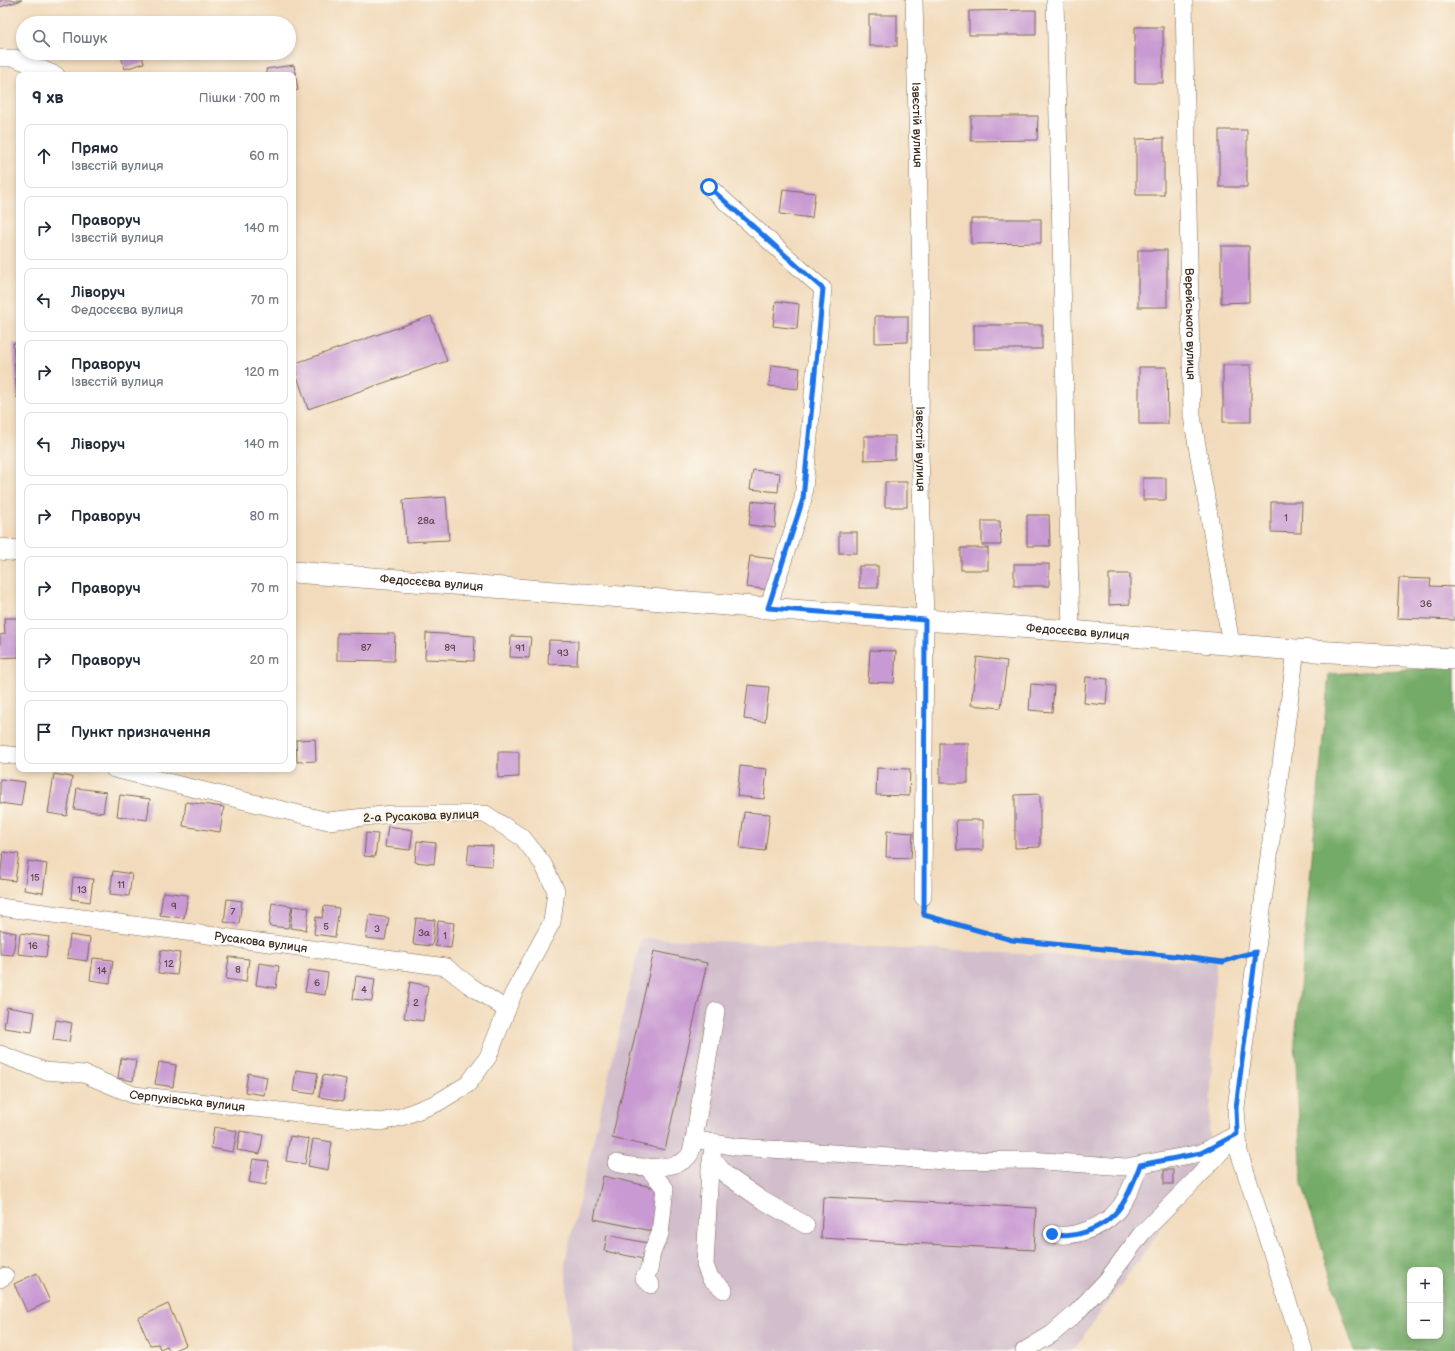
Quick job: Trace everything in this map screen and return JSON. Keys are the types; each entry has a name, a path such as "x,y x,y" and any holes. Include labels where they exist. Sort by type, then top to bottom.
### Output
{"main road":[{"path":"0,549 16,551"},
{"name":"Федосєєва вулиця","path":"296,572 1071,631 1296,650 1455,659"}],"street":[{"name":"Ізвєстій вулиця","path":"914,0 921,274 920,454 925,620 923,897"},
{"path":"1055,0 1071,631"},
{"name":"Верейського вулиця","path":"1184,0 1192,416 1231,644"},
{"path":"8,58 48,72"},
{"path":"709,187 823,289 803,499 768,608"},
{"path":"1296,650 1236,1108 1239,1152 1304,1351"},
{"path":"0,754 16,756"},
{"name":"2-а Русакова вулиця","path":"126,772 328,821 392,814 485,814 523,838 543,864 556,891 552,922 513,994 488,1057 468,1084 437,1103 401,1117 381,1122"},
{"name":"Русакова вулиця","path":"0,907 446,966 470,985 507,1010"},
{"path":"616,1163 636,1168 662,1166 680,1162 689,1154 694,1138 716,1011"},
{"name":"Серпухівська вулиця","path":"0,1054 45,1071 84,1074 134,1095 381,1122"},
{"path":"713,1150 736,1147 945,1161 1030,1160 1126,1167 1201,1153 1237,1134"},
{"path":"1024,1351 1052,1334 1075,1314 1107,1280 1142,1233 1195,1180 1237,1134"},
{"path":"694,1138 713,1150 726,1175 762,1200 806,1225"},
{"path":"713,1150 705,1265 710,1278 724,1290"},
{"path":"1052,1234 1064,1237 1102,1226 1115,1215 1124,1203 1140,1165"},
{"path":"647,1167 665,1188 660,1234 652,1252 649,1270 644,1278 651,1285"}],"path":[{"path":"923,897 924,915 1012,940 1223,962 1256,952"}],"shaded area":[{"path":"641,938 1216,962 1208,1163 1075,1348 1070,1351 571,1351 565,1261"}],"green space":[{"path":"1455,667 1455,1351 1354,1351 1302,1184 1295,1041 1329,674"}],"building":[{"path":"0,0 22,0 0,7"},
{"path":"1036,10 1036,35 969,35 969,11"},
{"path":"869,15 897,15 897,46 869,46"},
{"path":"1135,27 1163,27 1163,83 1135,83"},
{"path":"122,60 143,60 144,63 125,69"},
{"path":"294,65 295,72 266,72 266,69"},
{"path":"296,78 298,90 296,90"},
{"path":"971,116 1038,116 1037,140 971,141"},
{"path":"1219,130 1247,130 1247,187 1219,187"},
{"path":"1164,138 1164,195 1136,195 1136,139"},
{"path":"783,189 815,193 812,218 780,214"},
{"path":"971,219 1041,219 1041,243 971,244"},
{"path":"1221,246 1249,246 1249,302 1221,303"},
{"path":"1138,250 1167,250 1167,307 1138,307"},
{"path":"776,301 799,304 797,329 773,326"},
{"path":"431,316 447,361 308,409 296,373 296,363"},
{"path":"875,316 908,316 908,342 875,343"},
{"path":"974,325 1042,325 1042,349 974,349"},
{"path":"13,343 16,343 16,384"},
{"path":"771,365 800,368 798,389 769,386"},
{"path":"1223,365 1251,365 1251,422 1223,422"},
{"path":"1139,367 1167,367 1168,424 1139,424"},
{"path":"864,436 895,436 895,459 864,460"},
{"path":"753,470 780,473 778,492 750,489"},
{"path":"1143,478 1166,478 1166,500 1143,500"},
{"path":"885,482 907,482 907,507 885,507"},
{"path":"446,497 449,540 406,542 403,500"},
{"path":"752,501 777,504 775,528 749,525"},
{"path":"1271,502 1302,502 1301,533 1271,532"},
{"path":"1027,515 1049,515 1050,546 1027,546"},
{"path":"982,521 1000,521 1001,545 982,545"},
{"path":"839,532 857,532 857,553 839,553"},
{"path":"961,548 988,548 988,570 961,570"},
{"path":"750,556 774,559 770,590 746,587"},
{"path":"1014,564 1049,564 1049,586 1014,586"},
{"path":"859,566 878,566 878,588 859,588"},
{"path":"1109,574 1130,574 1130,604 1109,605"},
{"path":"1399,578 1431,579 1430,586 1455,587 1455,620 1397,618"},
{"path":"4,618 16,618 16,657 0,658 0,635 5,634"},
{"path":"337,633 395,634 394,661 337,660"},
{"path":"426,633 475,636 474,661 425,659"},
{"path":"511,636 531,637 529,658 510,657"},
{"path":"549,640 578,641 577,665 548,664"},
{"path":"870,650 896,651 894,683 868,682"},
{"path":"977,657 1007,661 1001,708 971,705"},
{"path":"1086,677 1108,679 1106,705 1084,703"},
{"path":"1031,684 1054,686 1052,712 1029,710"},
{"path":"748,685 769,687 765,722 744,719"},
{"path":"315,739 316,761 297,762 296,740"},
{"path":"940,743 968,743 968,783 940,783"},
{"path":"498,752 519,752 519,777 498,778"},
{"path":"740,766 767,769 764,799 737,796"},
{"path":"877,768 910,769 909,796 876,795"},
{"path":"54,774 72,777 67,816 48,813"},
{"path":"0,779 25,782 21,806 0,803"},
{"path":"77,788 106,792 103,813 74,809"},
{"path":"1040,794 1040,847 1015,848 1015,795"},
{"path":"120,795 150,799 147,820 117,816"},
{"path":"186,802 224,807 220,832 183,826"},
{"path":"744,812 770,814 765,851 740,848"},
{"path":"956,820 983,820 983,850 957,850"},
{"path":"388,826 413,830 410,850 385,847"},
{"path":"887,831 913,833 911,858 886,857"},
{"path":"366,833 378,834 375,857 364,856"},
{"path":"417,841 436,843 434,864 415,862"},
{"path":"469,845 493,846 492,866 467,864"},
{"path":"3,852 19,854 15,881 0,879"},
{"path":"28,861 47,864 43,893 24,890"},
{"path":"113,871 132,874 129,896 110,894"},
{"path":"73,877 93,879 90,902 71,899"},
{"path":"163,892 188,895 184,918 160,915"},
{"path":"227,899 242,901 239,924 224,922"},
{"path":"272,903 292,906 288,928 269,926"},
{"path":"293,906 309,908 306,930 290,928"},
{"path":"324,906 339,908 335,937 314,934 316,917 322,918"},
{"path":"369,915 389,918 385,940 366,938"},
{"path":"416,918 435,920 432,946 413,944"},
{"path":"438,921 454,923 451,948 435,946"},
{"path":"0,930 16,933 13,955 0,954"},
{"path":"20,933 49,937 46,957 18,954"},
{"path":"70,935 90,938 87,961 67,958"},
{"path":"161,950 180,953 177,975 158,973"},
{"path":"654,951 707,963 665,1150 612,1138"},
{"path":"229,957 249,959 246,982 226,979"},
{"path":"93,958 113,960 110,983 90,980"},
{"path":"259,963 279,966 276,988 256,985"},
{"path":"309,970 328,973 325,995 305,992"},
{"path":"356,976 375,979 372,1001 353,999"},
{"path":"410,982 428,986 423,1021 404,1018"},
{"path":"7,1007 35,1012 32,1032 4,1028"},
{"path":"56,1020 72,1023 69,1042 53,1040"},
{"path":"121,1058 136,1060 133,1081 118,1078"},
{"path":"159,1062 176,1065 173,1087 155,1084"},
{"path":"296,1070 318,1073 314,1094 293,1091"},
{"path":"248,1073 267,1077 264,1095 245,1092"},
{"path":"323,1075 346,1079 343,1101 319,1097"},
{"path":"214,1127 237,1131 233,1152 211,1148"},
{"path":"240,1131 263,1135 260,1154 237,1150"},
{"path":"290,1136 309,1139 305,1164 286,1161"},
{"path":"313,1139 332,1142 328,1170 308,1166"},
{"path":"253,1159 269,1161 266,1185 249,1182"},
{"path":"1164,1170 1173,1170 1173,1184 1164,1184"},
{"path":"603,1176 661,1189 652,1231 594,1219"},
{"path":"823,1197 1036,1208 1034,1250 821,1238"},
{"path":"607,1235 647,1243 644,1259 604,1251"},
{"path":"37,1273 50,1301 27,1312 14,1284"},
{"path":"168,1304 186,1345 172,1351 169,1351 167,1346 160,1349 158,1344 150,1345 138,1318"}],"route":[{"path":"709,187 823,289 803,499 768,608 925,620 924,915 1012,940 1223,962 1256,952 1236,1108 1237,1134 1201,1153 1140,1165 1124,1203 1115,1215 1102,1226 1064,1237 1052,1234"}]}
